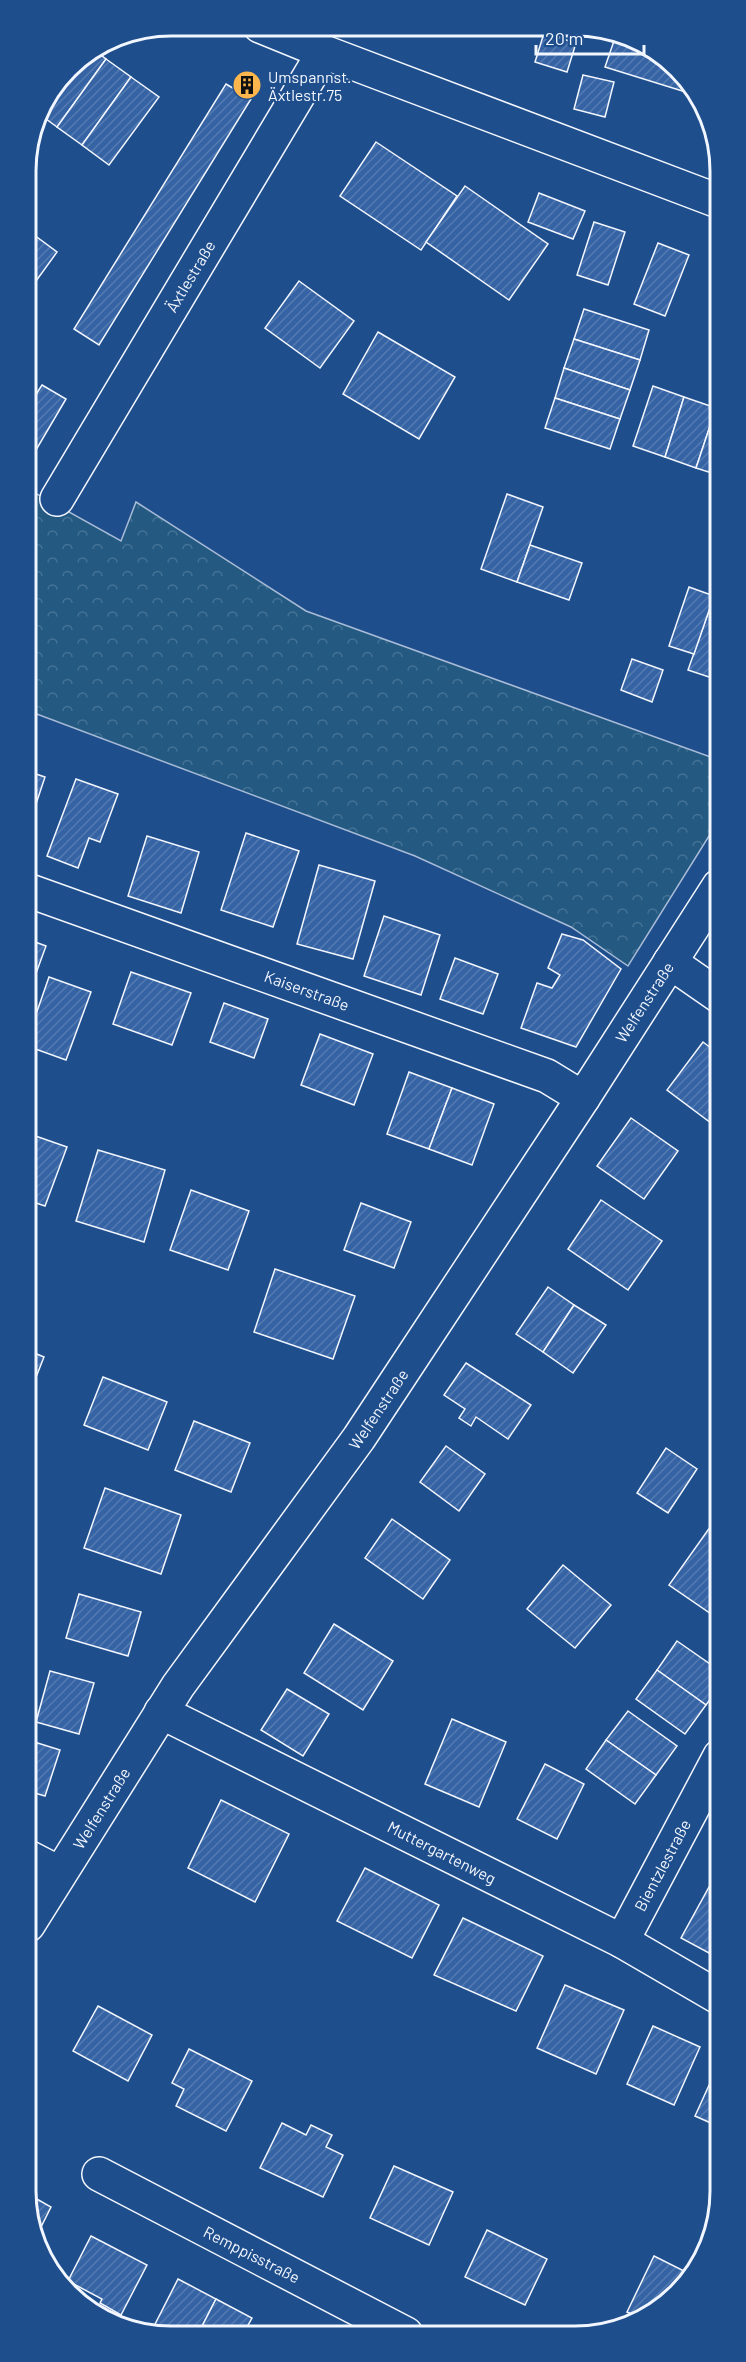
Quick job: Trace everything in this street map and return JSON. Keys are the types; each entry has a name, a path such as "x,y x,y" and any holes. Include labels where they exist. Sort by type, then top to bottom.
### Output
{"street":[{"path":"285,36 710,198"},
{"name":"Äxtlestraße","path":"57,499 324,52"},
{"name":"Kaiserstraße","path":"36,893 547,1076 583,1098"},
{"name":"Welfenstraße","path":"36,1912 178,1686 359,1438 583,1098 710,900"},
{"path":"670,962 710,990"},
{"name":"Muttergartenweg","path":"161,1712 622,1941 710,1992"},
{"name":"Bientzlestraße","path":"622,1941 710,1775"},
{"path":"36,1861 59,1874"},
{"name":"Remppisstraße","path":"99,2174 391,2326"}],"green space":[{"path":"36,494 121,541 136,502 306,611 710,757 710,834 628,966 571,927 415,856 36,714"}],"building":[{"path":"543,36 554,36 576,43 567,72 535,62"},
{"path":"614,42 619,43 657,64 671,75 684,91 605,67"},
{"path":"101,55 106,59 57,127 46,119 59,96 75,75"},
{"path":"106,59 131,77 82,145 57,127"},
{"name":"Umspannst. Äxtlestr.75","path":"247,72 260,80 248,98 235,90"},
{"path":"583,75 614,82 605,117 574,109"},
{"path":"131,77 159,97 109,165 82,145"},
{"path":"226,84 251,99 99,345 74,329"},
{"path":"376,142 457,196 421,250 340,196"},
{"path":"465,186 548,244 509,300 426,242"},
{"path":"539,193 585,211 573,239 528,222"},
{"path":"594,222 625,232 608,285 577,275"},
{"path":"36,236 57,252 36,281"},
{"path":"658,243 689,255 665,316 634,304"},
{"path":"299,281 354,321 320,368 265,328"},
{"path":"584,309 649,330 640,360 574,339"},
{"path":"378,332 455,377 419,439 343,394"},
{"path":"574,339 640,360 630,390 564,368"},
{"path":"564,368 630,390 620,419 555,398"},
{"path":"42,385 66,399 36,450 36,394"},
{"path":"653,386 684,397 665,457 633,446"},
{"path":"684,397 710,406 710,426 696,468 665,457"},
{"path":"555,398 620,419 610,449 545,428"},
{"path":"710,426 710,472 696,468"},
{"path":"507,494 543,507 517,582 481,569"},
{"path":"530,545 582,563 569,600 517,582"},
{"path":"689,587 710,595 710,608 694,654 669,646"},
{"path":"710,608 710,677 688,670"},
{"path":"632,659 663,670 652,702 621,690"},
{"path":"36,774 45,777 36,804"},
{"path":"76,779 118,794 100,842 89,838 78,868 47,856"},
{"path":"246,833 299,851 273,927 221,910"},
{"path":"147,836 199,852 181,913 128,896"},
{"path":"319,865 375,881 353,959 297,944"},
{"path":"384,916 440,935 421,995 364,976"},
{"path":"562,934 583,940 621,969 576,1047 521,1028 537,983 552,988 560,975 548,968"},
{"path":"36,942 46,946 36,973"},
{"path":"455,958 498,974 483,1014 440,999"},
{"path":"131,972 191,993 172,1045 113,1024"},
{"path":"49,977 91,992 66,1060 36,1049 36,1014"},
{"path":"224,1003 268,1019 254,1058 210,1042"},
{"path":"320,1034 373,1054 354,1105 301,1085"},
{"path":"703,1042 710,1047 710,1122 667,1090"},
{"path":"409,1072 452,1088 429,1149 387,1134"},
{"path":"452,1088 494,1104 472,1165 429,1149"},
{"path":"631,1118 678,1151 644,1199 597,1166"},
{"path":"36,1136 67,1147 45,1206 36,1203"},
{"path":"98,1150 165,1170 144,1242 76,1221"},
{"path":"191,1190 249,1211 228,1270 170,1250"},
{"path":"601,1200 662,1241 628,1290 568,1249"},
{"path":"361,1203 411,1222 394,1268 344,1250"},
{"path":"275,1269 355,1296 333,1359 254,1332"},
{"path":"548,1287 574,1305 543,1352 516,1334"},
{"path":"574,1305 606,1325 573,1373 543,1352"},
{"path":"36,1354 44,1357 36,1377"},
{"path":"466,1363 531,1405 508,1439 476,1417 471,1426 459,1418 465,1409 444,1395"},
{"path":"103,1377 167,1402 148,1450 84,1425"},
{"path":"194,1421 250,1443 231,1492 175,1470"},
{"path":"446,1446 485,1474 459,1511 420,1482"},
{"path":"666,1448 697,1469 668,1513 637,1493"},
{"path":"105,1488 181,1515 161,1574 84,1548"},
{"path":"392,1519 450,1560 423,1599 365,1558"},
{"path":"710,1527 710,1613 669,1585"},
{"path":"563,1565 611,1605 575,1648 527,1609"},
{"path":"79,1594 141,1612 128,1656 66,1638"},
{"path":"334,1624 393,1661 363,1710 304,1673"},
{"path":"677,1641 710,1664 710,1700 706,1705 657,1670"},
{"path":"657,1670 706,1705 685,1734 636,1699"},
{"path":"50,1671 94,1683 79,1734 36,1722"},
{"path":"287,1689 329,1714 303,1756 261,1730"},
{"path":"628,1711 677,1746 656,1775 606,1740"},
{"path":"452,1719 506,1742 479,1807 425,1784"},
{"path":"606,1740 656,1775 635,1804 586,1769"},
{"path":"36,1742 60,1750 45,1796 36,1793"},
{"path":"545,1764 584,1784 557,1839 517,1819"},
{"path":"221,1800 289,1834 255,1902 188,1868"},
{"path":"365,1868 439,1905 412,1958 337,1921"},
{"path":"710,1885 710,1951 709,1953 681,1938"},
{"path":"463,1918 543,1956 516,2011 434,1975"},
{"path":"565,1985 624,2010 596,2074 537,2048"},
{"path":"98,2006 152,2035 128,2081 73,2051"},
{"path":"653,2026 700,2047 674,2105 627,2084"},
{"path":"189,2049 252,2081 226,2131 176,2106 184,2089 172,2083"},
{"path":"710,2083 710,2123 695,2116"},
{"path":"282,2123 306,2135 311,2125 332,2135 326,2147 343,2155 323,2197 260,2168"},
{"path":"394,2166 453,2192 429,2245 370,2218"},
{"path":"36,2199 51,2207 41,2227"},
{"path":"487,2230 547,2259 525,2305 465,2277"},
{"path":"91,2236 147,2265 121,2315 100,2303 102,2299 69,2279"},
{"path":"654,2256 684,2271 664,2293 643,2308 631,2314 627,2312"},
{"path":"178,2279 216,2299 202,2326 155,2325"},
{"path":"216,2299 252,2318 248,2326 202,2326"}],"place":[{"name":"Umspannst. Äxtlestr.75","path":"247,85"}]}
